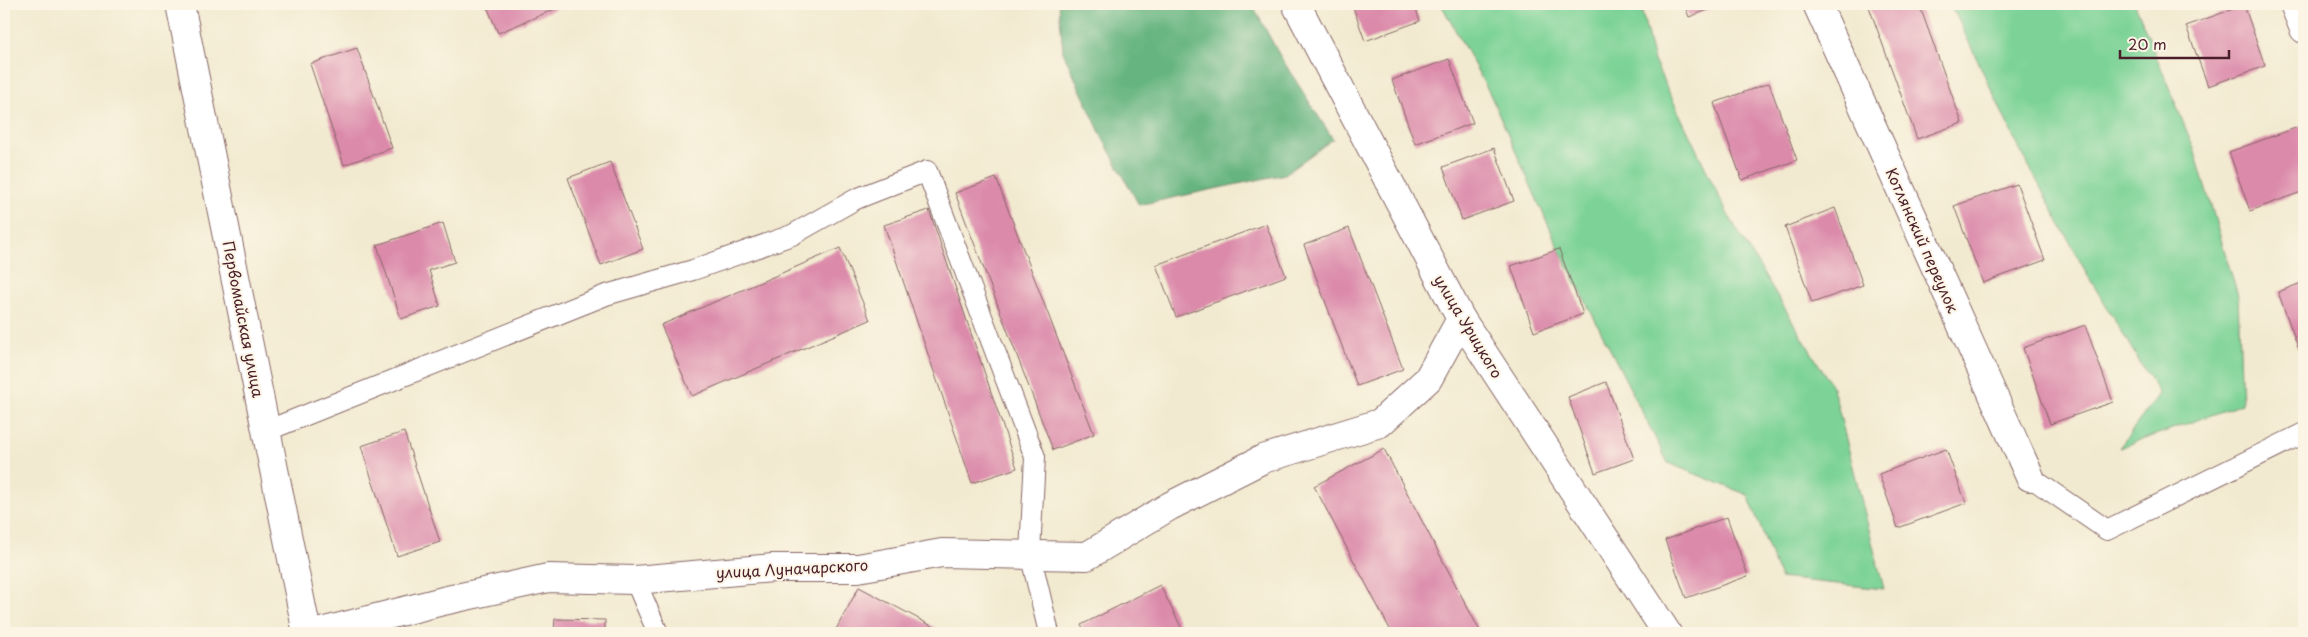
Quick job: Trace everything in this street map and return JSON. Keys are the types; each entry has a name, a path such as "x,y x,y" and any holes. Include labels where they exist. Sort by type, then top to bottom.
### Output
{"street":[{"name":"Первомайская улица","path":"180,4 307,633"},
{"name":"улица Урицкого","path":"1296,4 1461,319 1667,633"},
{"name":"Котлянский переулок","path":"1817,4 2030,477"},
{"path":"2294,4 2304,29"},
{"name":"улица Луначарского","path":"317,633 443,601 548,578 635,580 773,568 858,568 942,553 1087,556 1170,506 1263,459 1380,423 1428,379 1461,319"}],"lane":[{"path":"266,431 606,295 693,270 792,235 856,199 927,171 1035,457 1030,554 1049,633"},
{"path":"2030,477 2107,530 2304,433"},
{"path":"635,580 658,633"}],"green space":[{"path":"1059,4 1252,4 1280,56 1333,139 1285,174 1139,205 1103,139 1063,52"},
{"path":"1441,4 1640,4 1654,61 1727,213 1833,388 1884,589 1780,578 1748,495 1668,463 1559,249 1490,94"},
{"path":"1949,4 2135,4 2194,149 2238,296 2242,404 2119,448 2159,394 2088,276 2015,140"}],"building":[{"path":"486,4 567,4 498,33"},
{"path":"1352,4 1414,4 1420,21 1365,41"},
{"path":"1684,4 1724,4 1689,17"},
{"path":"1868,4 1919,4 1962,123 1917,139"},
{"path":"2244,5 2265,66 2208,86 2186,26"},
{"path":"357,48 392,148 344,165 310,64"},
{"path":"1449,59 1473,123 1415,144 1392,80"},
{"path":"1769,83 1797,160 1742,180 1714,103"},
{"path":"2301,126 2304,135 2304,191 2250,211 2229,152"},
{"path":"1494,148 1514,201 1462,220 1443,167"},
{"path":"610,162 643,249 601,265 568,178"},
{"path":"996,178 1094,434 1053,450 955,193"},
{"path":"2017,184 2045,260 1983,283 1954,206"},
{"path":"1835,208 1863,285 1812,303 1785,227"},
{"path":"929,210 1017,468 972,483 884,225"},
{"path":"443,223 455,262 429,270 440,306 401,319 377,245"},
{"path":"1266,224 1286,276 1176,317 1156,265"},
{"path":"1349,228 1403,369 1357,386 1304,245"},
{"path":"840,248 870,320 692,396 661,325"},
{"path":"1559,249 1583,314 1534,332 1511,266"},
{"path":"2304,282 2304,348 2299,350 2278,292"},
{"path":"2085,325 2113,402 2050,424 2023,348"},
{"path":"1606,382 1634,459 1595,473 1568,397"},
{"path":"404,432 440,542 397,556 361,446"},
{"path":"1384,449 1481,633 1392,633 1314,486"},
{"path":"1946,449 1966,503 1898,528 1879,474"},
{"path":"1727,517 1748,576 1686,598 1665,540"},
{"path":"1160,585 1184,633 1085,633 1081,625"},
{"path":"859,587 945,633 834,633"},
{"path":"555,619 605,620 605,633 554,633"}]}
